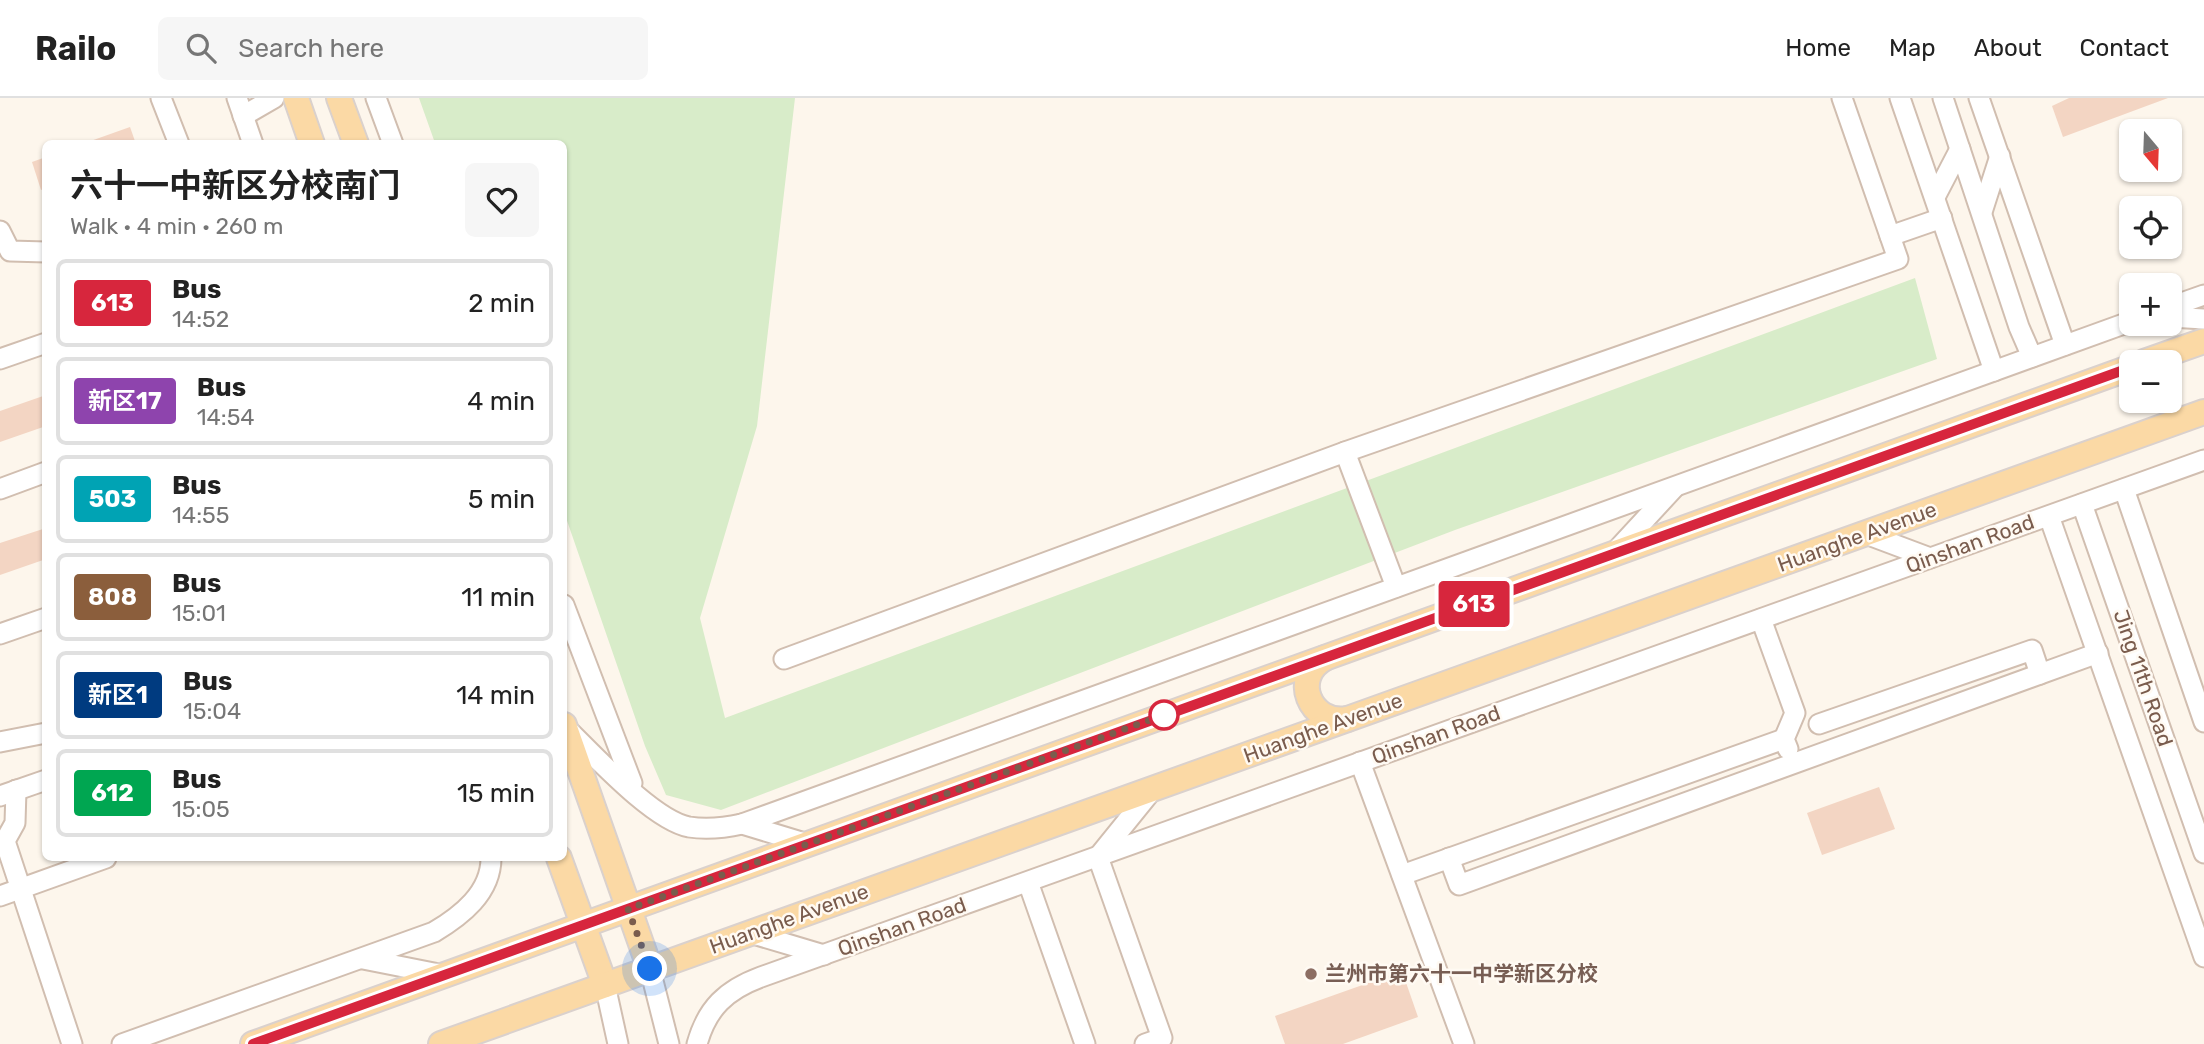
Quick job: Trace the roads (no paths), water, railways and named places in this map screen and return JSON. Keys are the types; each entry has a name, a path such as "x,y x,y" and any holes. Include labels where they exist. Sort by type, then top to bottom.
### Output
{"main road":[{"path":"296,98 311,140"},
{"path":"339,98 355,140"},
{"path":"2178,350 2204,341"},
{"path":"253,1044 2119,372"},
{"name":"Huanghe Avenue","path":"442,1044 2204,412"},
{"path":"1328,656 1311,670 1306,692 1317,712 1327,718 1349,718"},
{"path":"567,735 650,969"},
{"path":"560,861 605,985"}],"street":[{"path":"161,98 177,140"},
{"path":"252,140 240,107 274,98"},
{"path":"376,98 392,140"},
{"path":"784,659 1345,453 1898,259 1842,98"},
{"path":"1900,98 1994,371"},
{"path":"1943,98 2032,357"},
{"path":"1979,98 2065,345"},
{"path":"1935,197 1961,149"},
{"path":"1982,212 2000,156"},
{"path":"1889,236 1942,218"},
{"path":"2,243 10,251 42,253"},
{"path":"2182,303 2204,295"},
{"path":"2182,318 2204,319"},
{"path":"567,729 660,815 686,826 715,830 742,824 2119,326"},
{"path":"0,359 42,344"},
{"path":"1345,453 1396,587"},
{"name":"Qinshan Road","path":"697,1044 702,1024 716,1002 736,986 2204,460"},
{"path":"0,489 42,473"},
{"path":"1614,553 1678,485"},
{"path":"2124,489 2204,722"},
{"name":"Jing 11th Road","path":"2082,504 2204,853"},
{"path":"2049,516 2204,957"},
{"path":"1866,534 1930,558"},
{"path":"567,613 625,771 639,796"},
{"path":"0,634 42,619"},
{"path":"1761,619 1796,713 1819,724 1830,751"},
{"path":"1819,724 2032,650 2040,674"},
{"path":"1449,858 1459,885 2098,653"},
{"path":"1402,875 1784,739 1796,713"},
{"path":"0,742 42,734"},
{"path":"1784,739 1794,764"},
{"path":"1360,762 1464,1044"},
{"path":"42,781 8,793 15,823 2,840 72,1044"},
{"path":"1145,1044 1161,1038 1098,857 1153,789"},
{"path":"742,824 808,844"},
{"path":"0,896 98,861"},
{"path":"133,1042 434,932 461,916 480,892 490,861"},
{"path":"1028,882 1085,1044"},
{"path":"750,933 824,955"},
{"path":"360,958 444,975"},
{"path":"650,969 666,1043"},
{"path":"605,985 618,1044"}],"place":[{"name":"兰州市第六十一中学新区分校","path":"1311,974"}]}
